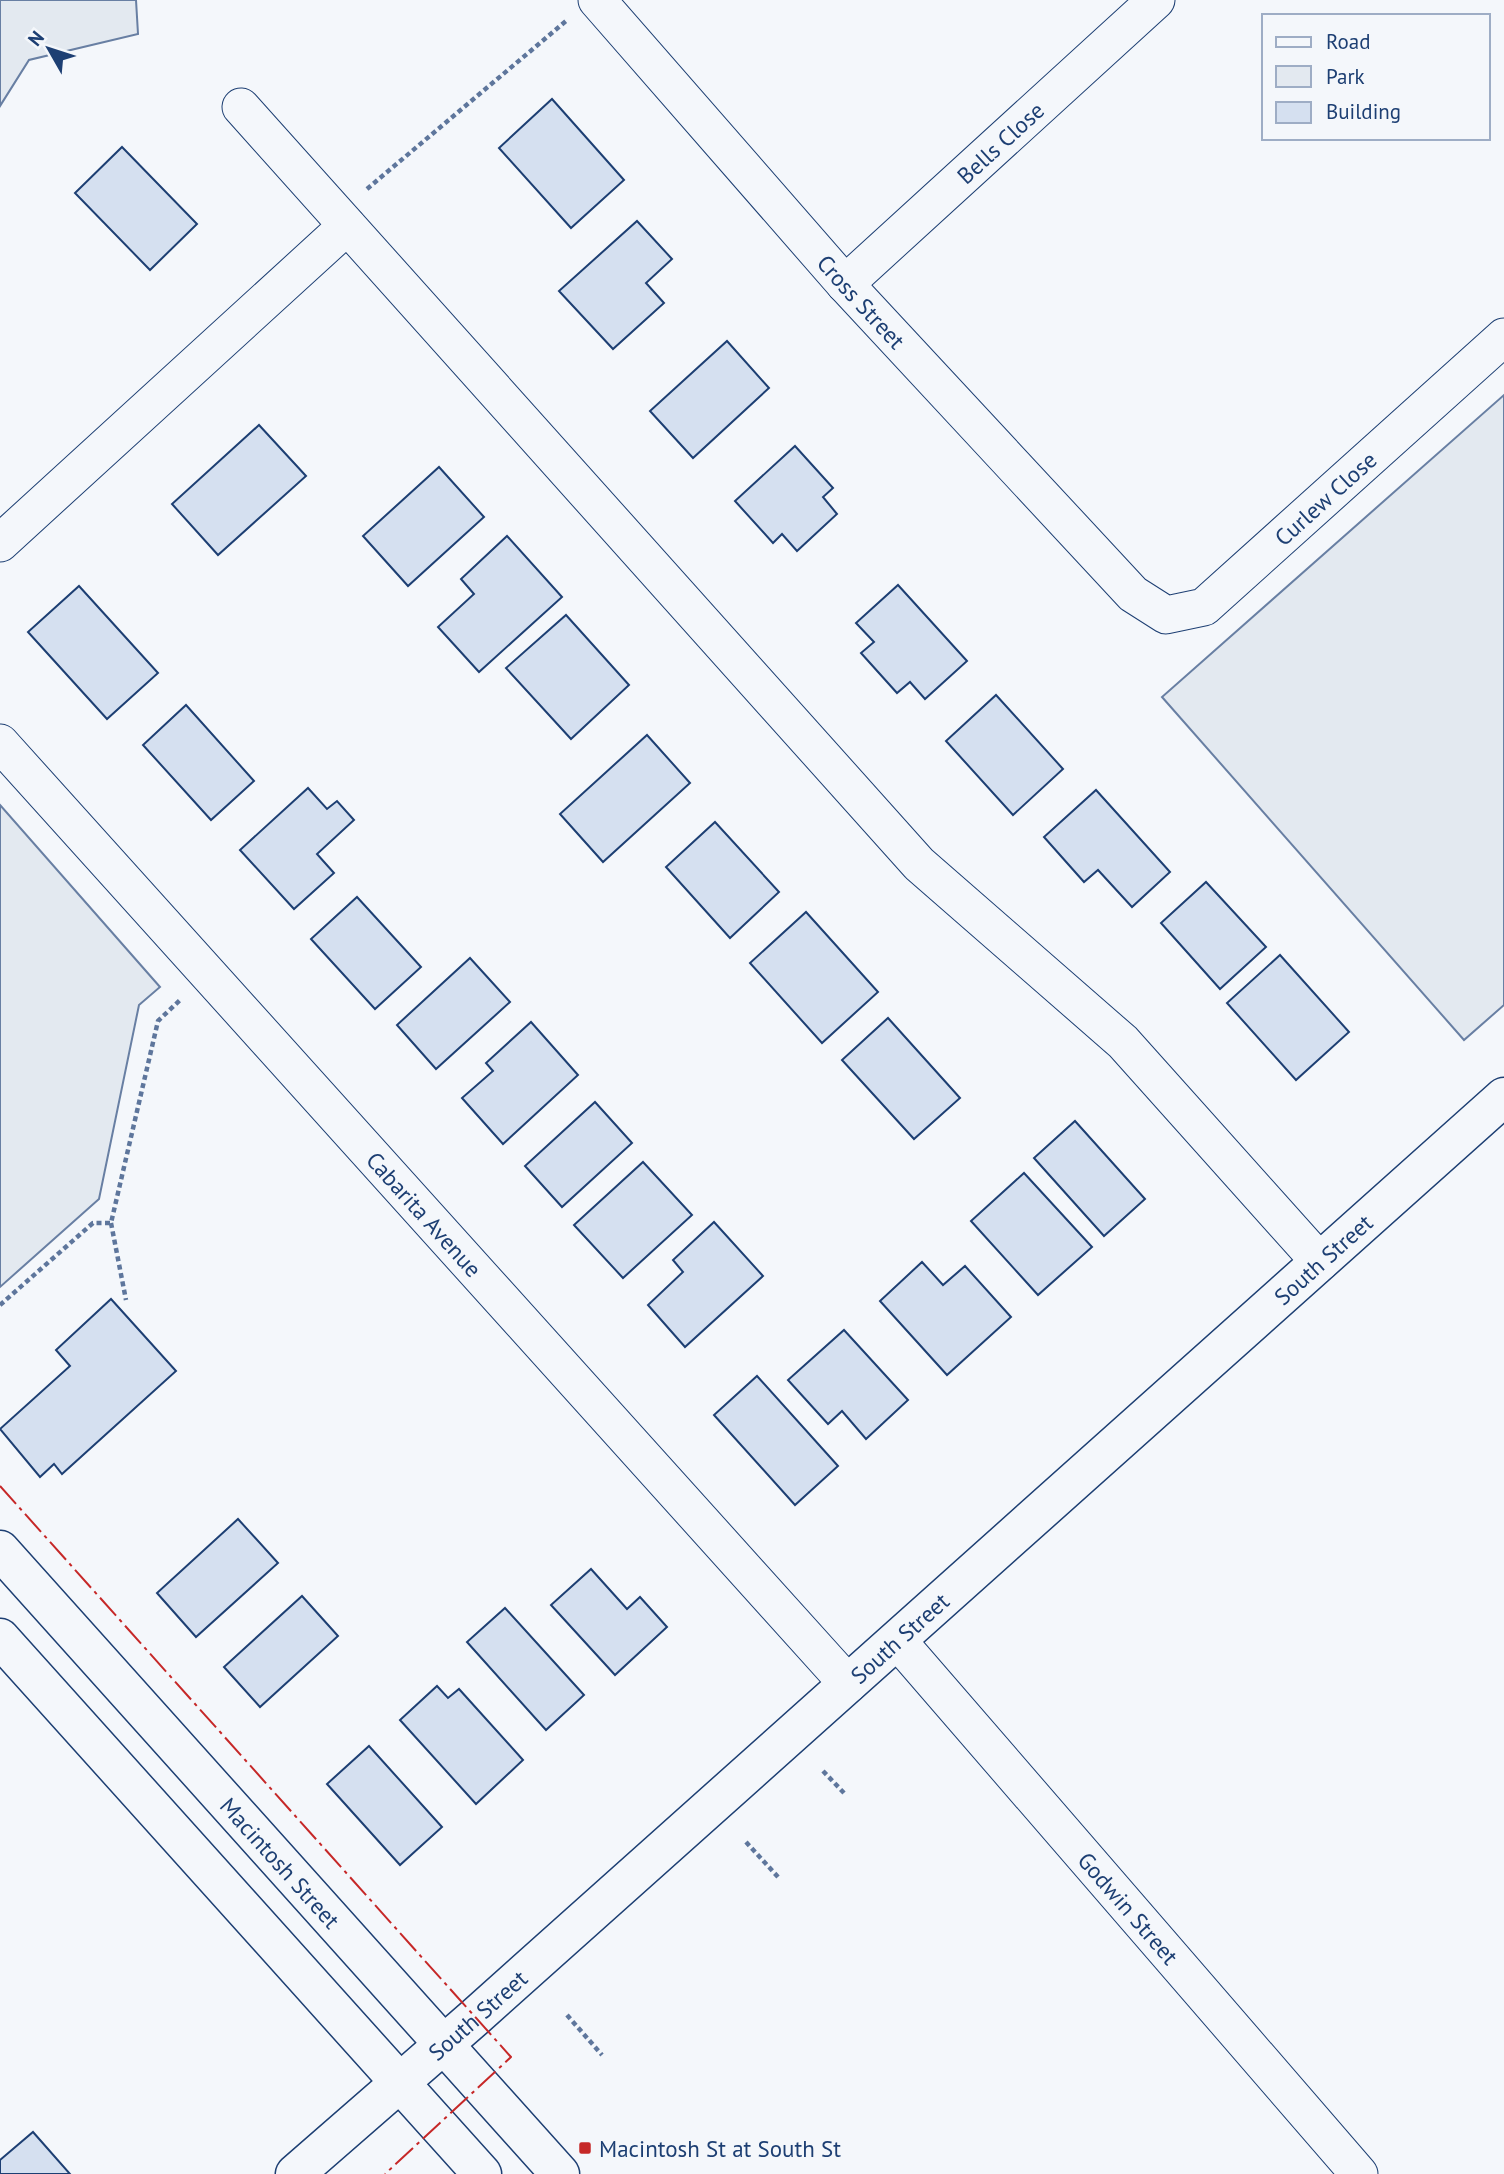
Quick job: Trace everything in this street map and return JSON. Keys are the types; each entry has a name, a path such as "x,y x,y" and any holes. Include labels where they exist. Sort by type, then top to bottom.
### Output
{"street":[{"name":"Bells Close","path":"845,284 1156,0"},
{"name":"Cross Street","path":"583,9 845,284 1133,594"},
{"path":"241,107 919,863 1123,1042 1320,1262"},
{"path":"0,543 342,220"},
{"name":"Curlew Close","path":"1133,594 1166,615 1204,607 1504,337"},
{"name":"Cabarita Avenue","path":"0,743 848,1684"},
{"name":"South Street","path":"295,2174 444,2045 1504,1097"},
{"name":"Macintosh Street","path":"0,1550 560,2174"},
{"path":"0,1638 482,2174"},
{"name":"Godwin Street","path":"897,1640 1359,2174"}],"path":[{"path":"342,220 583,9"},
{"path":"127,1300 111,1223 158,1020 184,996"},
{"path":"0,1305 93,1223 111,1223"},
{"path":"823,1771 844,1793"},
{"path":"746,1842 778,1877"},
{"path":"567,2015 602,2054"}],"green space":[{"path":"0,0 136,0 138,34 29,60 0,106"},
{"path":"1504,395 1504,1005 1464,1040 1162,697"},
{"path":"0,805 160,987 139,1005 99,1199 0,1287"}],"building":[{"path":"552,99 624,180 571,228 499,148"},
{"path":"122,147 197,224 150,270 75,193"},
{"path":"637,221 672,259 646,283 664,303 613,349 559,291"},
{"path":"727,341 769,388 693,458 650,411"},
{"path":"259,425 306,476 218,555 172,504"},
{"path":"795,446 833,488 823,497 837,514 797,551 782,534 773,543 735,501"},
{"path":"439,467 484,517 408,586 363,536"},
{"path":"507,536 562,597 479,672 438,627 474,594 461,579"},
{"path":"898,585 967,661 925,699 910,682 897,693 861,653 874,642 856,623"},
{"path":"79,586 158,673 107,719 28,632"},
{"path":"566,615 629,685 571,739 506,668"},
{"path":"996,695 1063,769 1013,815 946,741"},
{"path":"186,705 254,781 211,820 143,745"},
{"path":"647,735 690,783 603,862 560,814"},
{"path":"308,788 327,809 337,801 354,820 317,854 334,873 294,909 240,850"},
{"path":"1096,790 1170,872 1132,907 1098,870 1084,882 1044,837"},
{"path":"715,822 779,892 730,938 666,867"},
{"path":"1206,882 1266,947 1220,989 1161,923"},
{"path":"357,897 421,967 375,1009 311,939"},
{"path":"806,912 878,992 822,1043 750,963"},
{"path":"1280,955 1349,1032 1296,1080 1227,1003"},
{"path":"470,958 510,1002 436,1069 397,1025"},
{"path":"888,1018 960,1098 914,1139 842,1060"},
{"path":"531,1022 578,1075 503,1144 462,1098 493,1071 486,1063"},
{"path":"595,1102 632,1143 562,1207 525,1166"},
{"path":"1075,1121 1145,1199 1104,1236 1034,1158"},
{"path":"643,1162 692,1215 623,1278 574,1225"},
{"path":"1024,1173 1092,1247 1038,1295 971,1221"},
{"path":"714,1222 763,1276 685,1347 648,1305 683,1272 673,1260"},
{"path":"922,1262 943,1285 965,1266 1011,1317 947,1375 880,1301"},
{"path":"111,1299 176,1371 62,1474 54,1464 40,1477 0,1429 70,1366 56,1350"},
{"path":"844,1330 908,1400 866,1439 842,1411 828,1424 788,1380"},
{"path":"757,1376 838,1466 795,1505 714,1415"},
{"path":"238,1519 278,1563 196,1637 157,1593"},
{"path":"591,1569 627,1609 640,1597 667,1627 615,1675 551,1605"},
{"path":"302,1596 338,1636 260,1707 224,1667"},
{"path":"505,1608 584,1695 546,1730 467,1642"},
{"path":"437,1686 448,1698 459,1689 523,1760 476,1804 400,1720"},
{"path":"369,1746 442,1827 400,1865 327,1784"},
{"path":"33,2132 70,2174 0,2174 0,2160"}],"power":[{"path":"0,1486 511,2057 385,2174"}],"place":[{"name":"Macintosh St at South St","path":"585,2148"}]}
